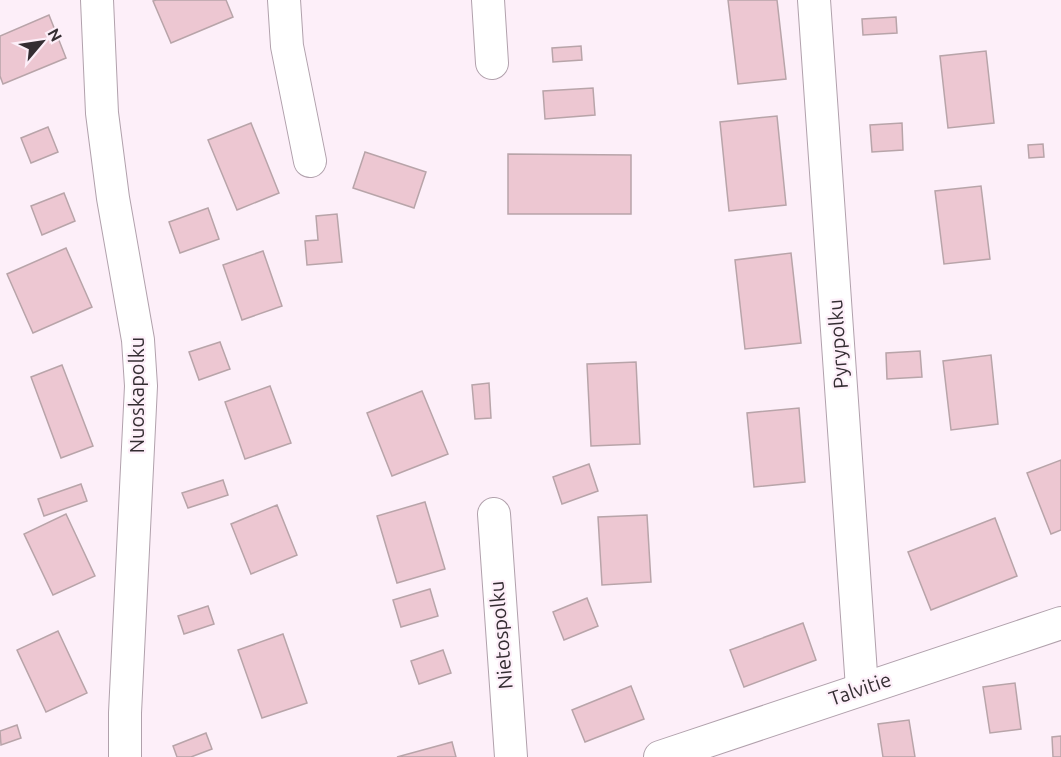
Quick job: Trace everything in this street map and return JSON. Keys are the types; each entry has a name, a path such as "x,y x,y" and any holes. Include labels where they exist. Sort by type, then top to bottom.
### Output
{"street":[{"name":"Nuoskapolku","path":"97,0 102,113 113,198 138,340 141,386 125,713 125,757"},
{"path":"284,0 286,46 310,161"},
{"path":"488,0 492,63"},
{"name":"Pyrypolku","path":"814,0 862,688"},
{"name":"Nietospolku","path":"494,514 511,757"},
{"name":"Talvitie","path":"660,757 1061,623"}],"building":[{"path":"226,0 233,17 171,43 153,1"},
{"path":"728,0 777,0 786,79 738,84"},
{"path":"49,15 66,58 3,84 0,76 0,36"},
{"path":"896,17 897,33 863,35 862,19"},
{"path":"581,46 582,60 553,62 552,48"},
{"path":"986,51 994,123 948,128 940,56"},
{"path":"593,88 595,115 545,119 543,91"},
{"path":"777,116 786,205 729,211 720,122"},
{"path":"251,123 279,193 237,210 208,140"},
{"path":"902,123 903,150 872,152 870,125"},
{"path":"48,127 58,152 31,163 21,138"},
{"path":"1043,144 1044,157 1029,158 1028,145"},
{"path":"365,152 426,172 414,208 353,188"},
{"path":"508,154 631,155 631,214 508,214"},
{"path":"981,186 990,259 944,264 935,191"},
{"path":"64,193 75,221 42,235 31,206"},
{"path":"208,208 219,239 180,253 169,222"},
{"path":"337,214 342,262 307,265 305,241 318,240 316,216"},
{"path":"66,248 92,307 33,333 7,274"},
{"path":"263,251 282,306 242,320 223,265"},
{"path":"791,253 801,343 745,349 735,260"},
{"path":"220,342 230,369 199,380 189,352"},
{"path":"920,351 922,377 887,379 886,353"},
{"path":"991,355 998,424 951,430 943,361"},
{"path":"636,362 640,444 591,446 587,364"},
{"path":"62,365 93,446 61,458 31,377"},
{"path":"489,383 491,418 475,419 472,385"},
{"path":"270,386 291,443 245,459 225,402"},
{"path":"422,391 448,454 392,476 367,413"},
{"path":"799,408 805,482 754,487 747,413"},
{"path":"1061,460 1061,530 1051,534 1027,473"},
{"path":"589,464 598,491 562,504 553,477"},
{"path":"223,480 228,495 188,508 182,493"},
{"path":"81,484 87,501 44,516 38,499"},
{"path":"425,502 445,569 397,583 377,516"},
{"path":"277,505 297,555 251,574 231,524"},
{"path":"66,514 95,576 53,595 24,534"},
{"path":"647,515 651,582 602,585 598,517"},
{"path":"995,518 1017,576 931,610 908,552"},
{"path":"430,589 438,616 401,627 393,600"},
{"path":"587,598 598,626 564,640 553,612"},
{"path":"208,606 214,624 184,634 178,616"},
{"path":"803,623 816,660 744,687 730,650"},
{"path":"58,631 87,693 46,712 17,650"},
{"path":"283,634 307,703 262,718 238,650"},
{"path":"443,650 451,673 419,684 411,661"},
{"path":"1015,683 1021,729 990,733 983,687"},
{"path":"631,686 644,719 585,742 572,710"},
{"path":"909,720 915,757 883,757 878,724"},
{"path":"17,725 21,738 1,745 0,731"},
{"path":"206,733 212,749 191,757 177,757 173,746"},
{"path":"1061,736 1061,757 1053,757 1052,737"},
{"path":"452,742 456,757 397,757"}]}
